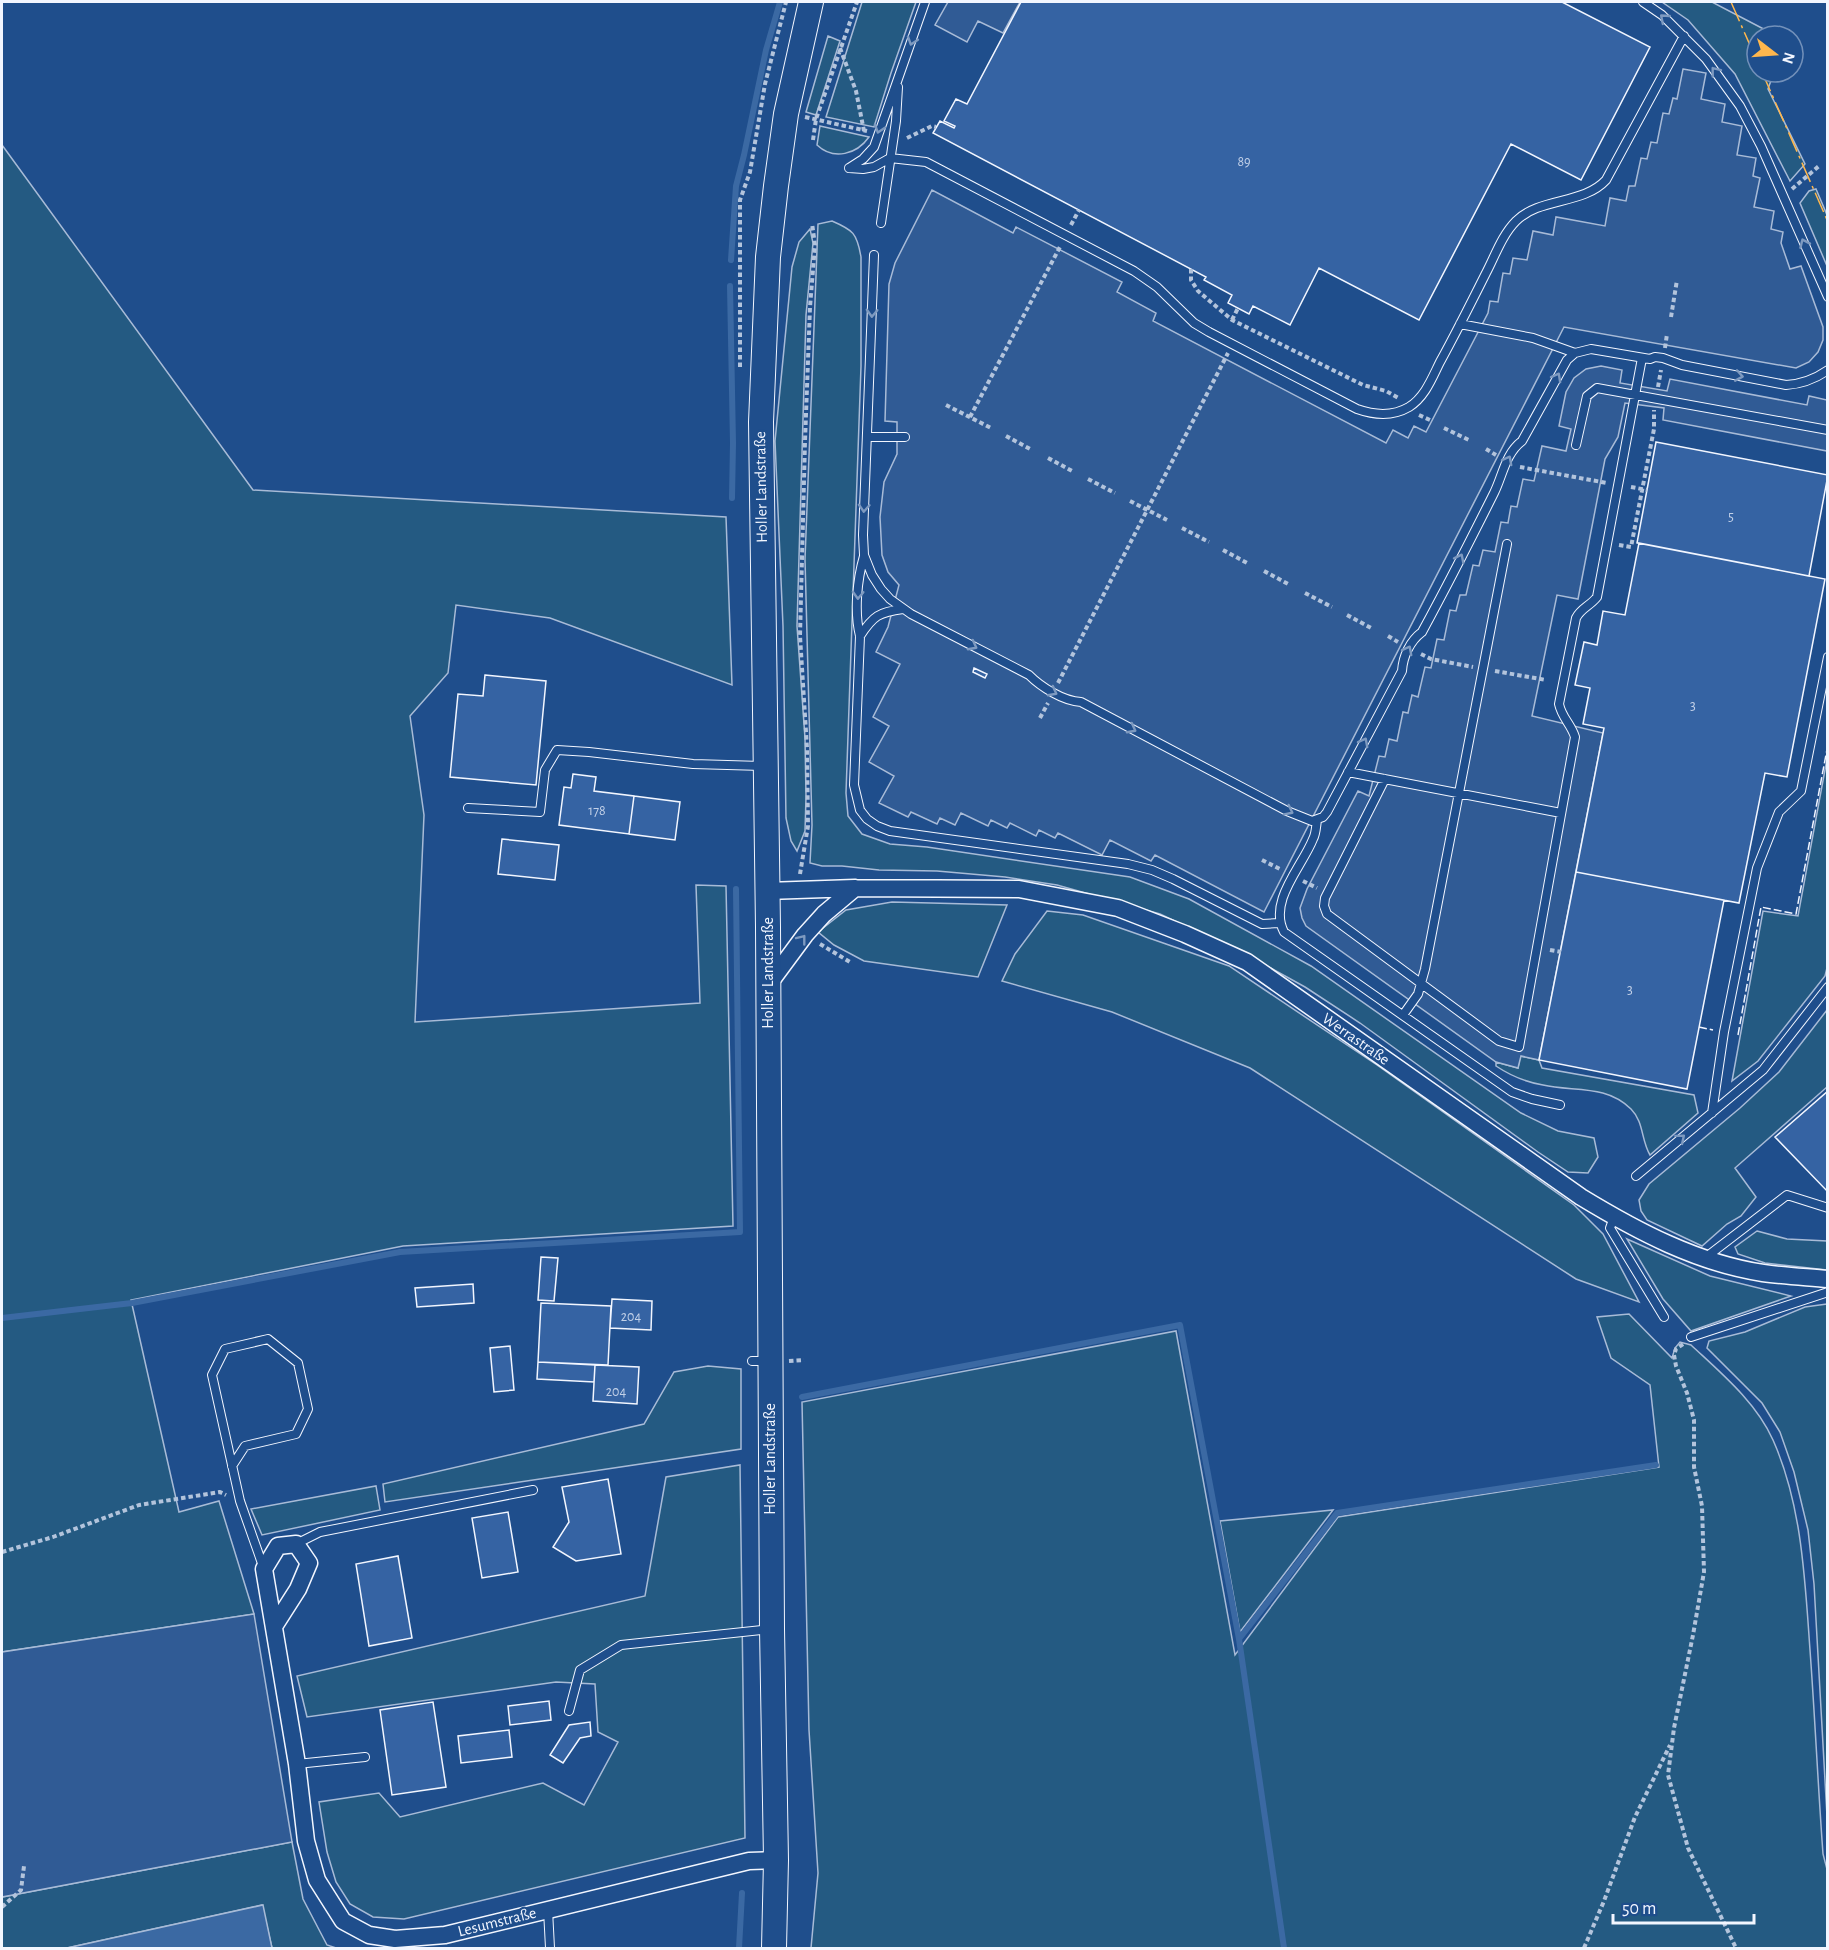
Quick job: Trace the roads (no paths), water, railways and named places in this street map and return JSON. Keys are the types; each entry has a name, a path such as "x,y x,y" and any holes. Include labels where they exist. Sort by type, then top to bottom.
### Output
{"main road":[{"name":"Holler Landstraße","path":"774,1948 776,1860 772,1629 761,1361 768,986 761,422 768,257 786,114 812,2"}],"street":[{"name":"Werrastraße","path":"767,891 855,888 1019,890 1118,908 1185,934 1246,963 1581,1197 1637,1231 1704,1258 1762,1273 1827,1279"},
{"path":"768,986 805,935 824,914 855,888"},
{"path":"264,1569 278,1545 296,1544 309,1563 298,1589 275,1625"},
{"name":"Lesumstraße","path":"264,1569 297,1764 306,1841 316,1880 343,1921 368,1939 395,1940 445,1935 749,1861 776,1860"}],"lane":[{"path":"926,2 899,81 884,113 874,147 863,159 849,168 874,167 890,158 926,162 1134,271 1157,287 1194,323 1209,332 1369,413 1385,414 1409,407 1419,399 1500,246 1516,221 1536,209 1591,192 1606,180 1684,36"},
{"path":"1643,2 1684,36 1706,58 1740,106 1761,146 1827,297"},
{"path":"881,222 896,122 899,81"},
{"path":"874,255 863,535 864,555 880,589 903,609 1029,675 1037,683 1053,692 1073,702 1081,702 1306,820 1317,820 1327,812 1402,671 1403,660 1409,648 1422,632 1494,494 1507,460 1515,446 1522,441 1567,360 1575,353 1591,349 1642,358 1663,358 1682,365 1786,385 1818,377 1827,370"},
{"path":"1460,324 1533,338 1575,353"},
{"path":"1385,779 1327,893 1324,906 1327,914 1499,1041 1519,1047 1575,737 1573,730 1561,714 1559,704 1576,618 1581,609 1597,597 1642,358"},
{"path":"1576,445 1584,402 1591,390 1603,388 1827,430"},
{"path":"868,437 905,437"},
{"path":"1402,1015 1418,994 1425,969 1507,544"},
{"path":"864,555 859,572 857,624 860,636 854,785 860,810 867,819 877,826 908,833 1128,864 1152,870 1262,924 1279,923"},
{"path":"860,636 874,617 903,609"},
{"path":"1712,1113 1724,1032 1757,868 1779,812 1801,791 1827,657"},
{"path":"468,808 540,812 544,770 557,750 693,764 766,766"},
{"path":"1348,772 1561,813"},
{"path":"1317,820 1314,838 1282,900 1279,923 1284,932 1512,1092 1560,1105"},
{"path":"1636,1176 1763,1070 1827,987"},
{"path":"1704,1258 1787,1195 1827,1209"},
{"path":"1614,1217 1610,1228 1664,1317"},
{"path":"1691,1338 1827,1292"},
{"path":"232,1466 245,1446 296,1434 308,1409 298,1363 268,1339 225,1349 212,1375 232,1466 240,1502 264,1569"},
{"path":"296,1544 320,1532 533,1490"},
{"path":"569,1711 580,1670 621,1645 772,1629"},
{"path":"297,1764 365,1757"},
{"path":"548,1910 550,1948"}],"waterway":[{"path":"731,260 736,186 766,50 780,2"},
{"path":"730,286 732,498"},
{"path":"2,1318 132,1303 400,1252 740,1232 736,889"},
{"path":"802,1397 1180,1325 1239,1639"},
{"path":"1284,1948 1239,1639 1337,1513 1656,1465"},
{"path":"739,1948 742,1893"}]}
